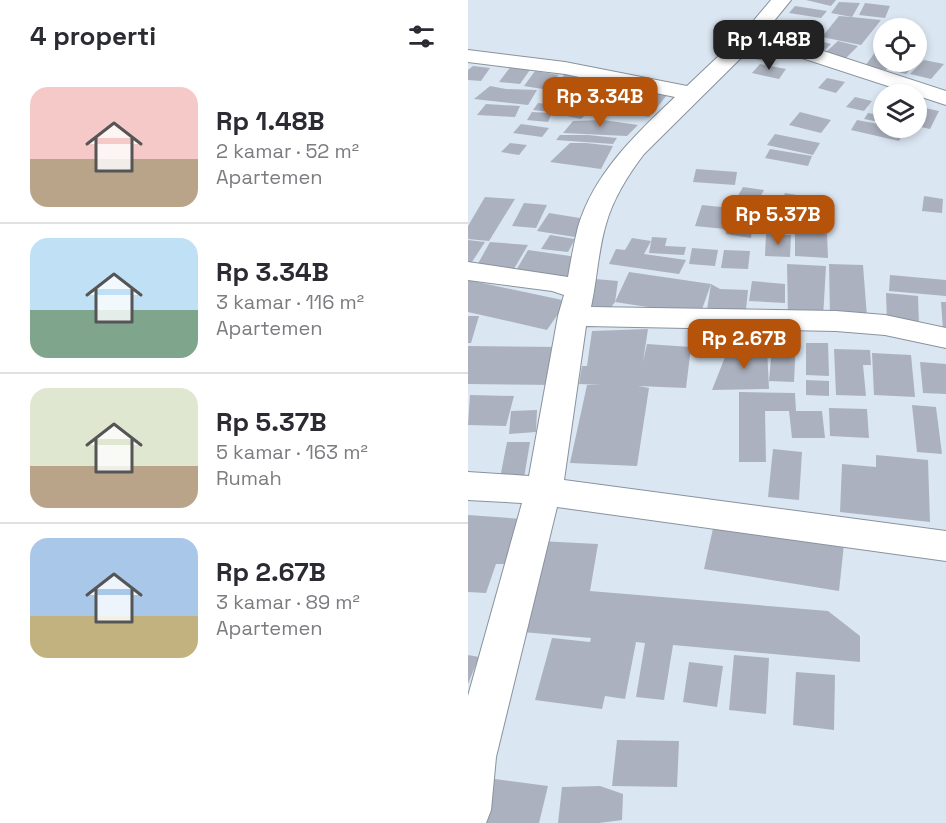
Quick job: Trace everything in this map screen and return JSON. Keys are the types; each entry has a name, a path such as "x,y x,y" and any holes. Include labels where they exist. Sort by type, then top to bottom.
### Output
{"street":[{"path":"468,810 474,757 527,547 544,491 592,224 623,165 635,149 752,35 781,0"},
{"path":"752,35 946,98"},
{"path":"468,56 565,68 692,94"},
{"path":"468,271 556,283 577,304 885,325 946,338"},
{"path":"468,486 544,491 946,546"}],"building":[{"path":"806,0 836,0 831,6"},
{"path":"839,2 860,3 852,17 831,13"},
{"path":"865,3 890,6 885,18 859,15"},
{"path":"795,6 827,11 821,18 789,13"},
{"path":"839,16 873,19 873,30 861,45 822,37"},
{"path":"781,22 809,28 799,37 771,30"},
{"path":"771,32 801,39 794,45 763,38"},
{"path":"811,39 831,44 823,52 803,47"},
{"path":"838,41 858,46 845,59 824,54"},
{"path":"761,53 774,56 768,62 755,59"},
{"path":"873,55 873,68 865,66"},
{"path":"927,61 944,64 931,79 910,74 927,72"},
{"path":"760,64 786,69 779,79 752,73"},
{"path":"512,65 532,67 520,84 499,82"},
{"path":"473,66 490,68 481,81 468,80 468,70"},
{"path":"535,71 559,75 551,82 549,90 524,86"},
{"path":"565,74 591,78 574,90 572,100 549,98 555,86"},
{"path":"827,78 845,82 836,93 818,88"},
{"path":"590,80 609,83 601,92 599,101 575,101 579,88"},
{"path":"490,86 537,90 528,105 474,99"},
{"path":"631,88 667,95 649,117 609,109 619,98 646,103 622,97"},
{"path":"855,97 872,101 864,111 846,107"},
{"path":"538,103 563,106 559,113 533,110"},
{"path":"486,104 520,106 515,117 477,115"},
{"path":"568,106 591,109 581,119 562,115"},
{"path":"927,108 939,111 930,129 927,128"},
{"path":"532,112 552,113 548,122 527,120"},
{"path":"800,112 831,120 821,133 789,125"},
{"path":"868,113 873,114 873,121 864,119"},
{"path":"603,120 638,125 627,136 563,133 573,121"},
{"path":"857,120 873,123 873,135 851,130"},
{"path":"521,124 549,128 542,137 513,133"},
{"path":"775,134 820,143 813,155 767,145"},
{"path":"560,135 617,138 613,144 556,140"},
{"path":"510,143 527,145 519,155 501,152"},
{"path":"570,143 613,146 601,169 550,162"},
{"path":"770,149 812,156 808,166 765,158"},
{"path":"696,169 737,172 735,185 693,182"},
{"path":"743,187 764,190 755,206 777,212 785,193 803,196 796,214 789,215 786,231 753,228 753,220 751,238 726,234 730,209 725,229 695,226 702,205 731,208"},
{"path":"924,196 943,199 942,213 922,211"},
{"path":"485,197 515,199 489,241 468,239 468,226"},
{"path":"524,203 547,205 536,228 512,226"},
{"path":"549,213 592,220 581,238 537,231"},
{"path":"795,233 827,234 828,258 795,256"},
{"path":"766,234 791,235 790,257 765,256"},
{"path":"550,235 575,239 568,252 541,249"},
{"path":"652,237 667,238 665,246 686,247 684,255 649,253"},
{"path":"632,238 651,241 644,254 686,260 679,274 609,264 616,249 625,250"},
{"path":"468,240 485,242 470,265 468,265"},
{"path":"490,242 528,245 511,274 475,269"},
{"path":"692,248 718,250 715,266 689,264"},
{"path":"528,250 577,257 565,281 514,274"},
{"path":"724,250 750,251 748,269 721,268"},
{"path":"787,264 826,266 823,318 788,316"},
{"path":"829,264 863,265 867,317 830,315"},
{"path":"629,272 711,284 700,315 615,302"},
{"path":"890,275 946,280 946,296 889,291"},
{"path":"595,279 618,281 615,302 609,310 585,308"},
{"path":"468,280 567,301 547,330 468,312"},
{"path":"752,281 785,284 785,303 749,301"},
{"path":"711,284 720,289 748,290 745,319 706,316"},
{"path":"886,293 918,296 919,324 887,322"},
{"path":"941,302 946,302 946,331 943,330"},
{"path":"468,316 479,316 471,343 468,343"},
{"path":"648,329 643,362 647,344 691,347 686,388 638,386 649,388 637,466 570,463 587,385 601,385 579,384 582,366 587,366 592,331"},
{"path":"698,336 719,336 720,355 699,356"},
{"path":"773,336 796,338 794,382 769,381"},
{"path":"806,343 828,343 829,376 806,375"},
{"path":"468,346 565,347 557,385 468,384"},
{"path":"729,347 767,348 769,389 712,390"},
{"path":"834,349 870,350 871,365 863,365 866,396 836,395"},
{"path":"872,353 911,355 915,397 874,395"},
{"path":"920,362 946,364 946,394 923,393"},
{"path":"806,380 829,381 829,396 806,395"},
{"path":"739,392 795,393 796,411 822,411 825,438 792,438 789,411 765,411 766,462 739,462"},
{"path":"470,395 514,396 506,426 468,425"},
{"path":"912,405 936,407 942,454 917,452"},
{"path":"829,408 867,409 869,438 830,436"},
{"path":"537,410 536,432 509,434 511,411"},
{"path":"507,442 530,442 524,478 500,478"},
{"path":"773,449 802,452 799,500 768,497"},
{"path":"876,455 928,460 930,522 840,512 842,464 876,467"},
{"path":"468,515 523,519 511,564 496,564 486,593 468,592"},
{"path":"714,524 844,544 839,591 704,569"},
{"path":"539,541 598,544 590,591 828,611 860,636 860,662 673,645 664,700 636,697 645,643 636,642 625,699 605,696 602,709 535,700 552,638 590,642 591,638 522,632"},
{"path":"468,655 479,657 468,684"},
{"path":"734,655 769,658 766,714 729,710"},
{"path":"689,662 723,666 717,707 683,702"},
{"path":"796,672 835,675 834,730 793,725"},
{"path":"617,740 679,741 677,787 612,786"},
{"path":"487,778 548,786 539,823 474,823"},
{"path":"600,786 623,794 622,820 599,823 558,823 562,787"}]}
